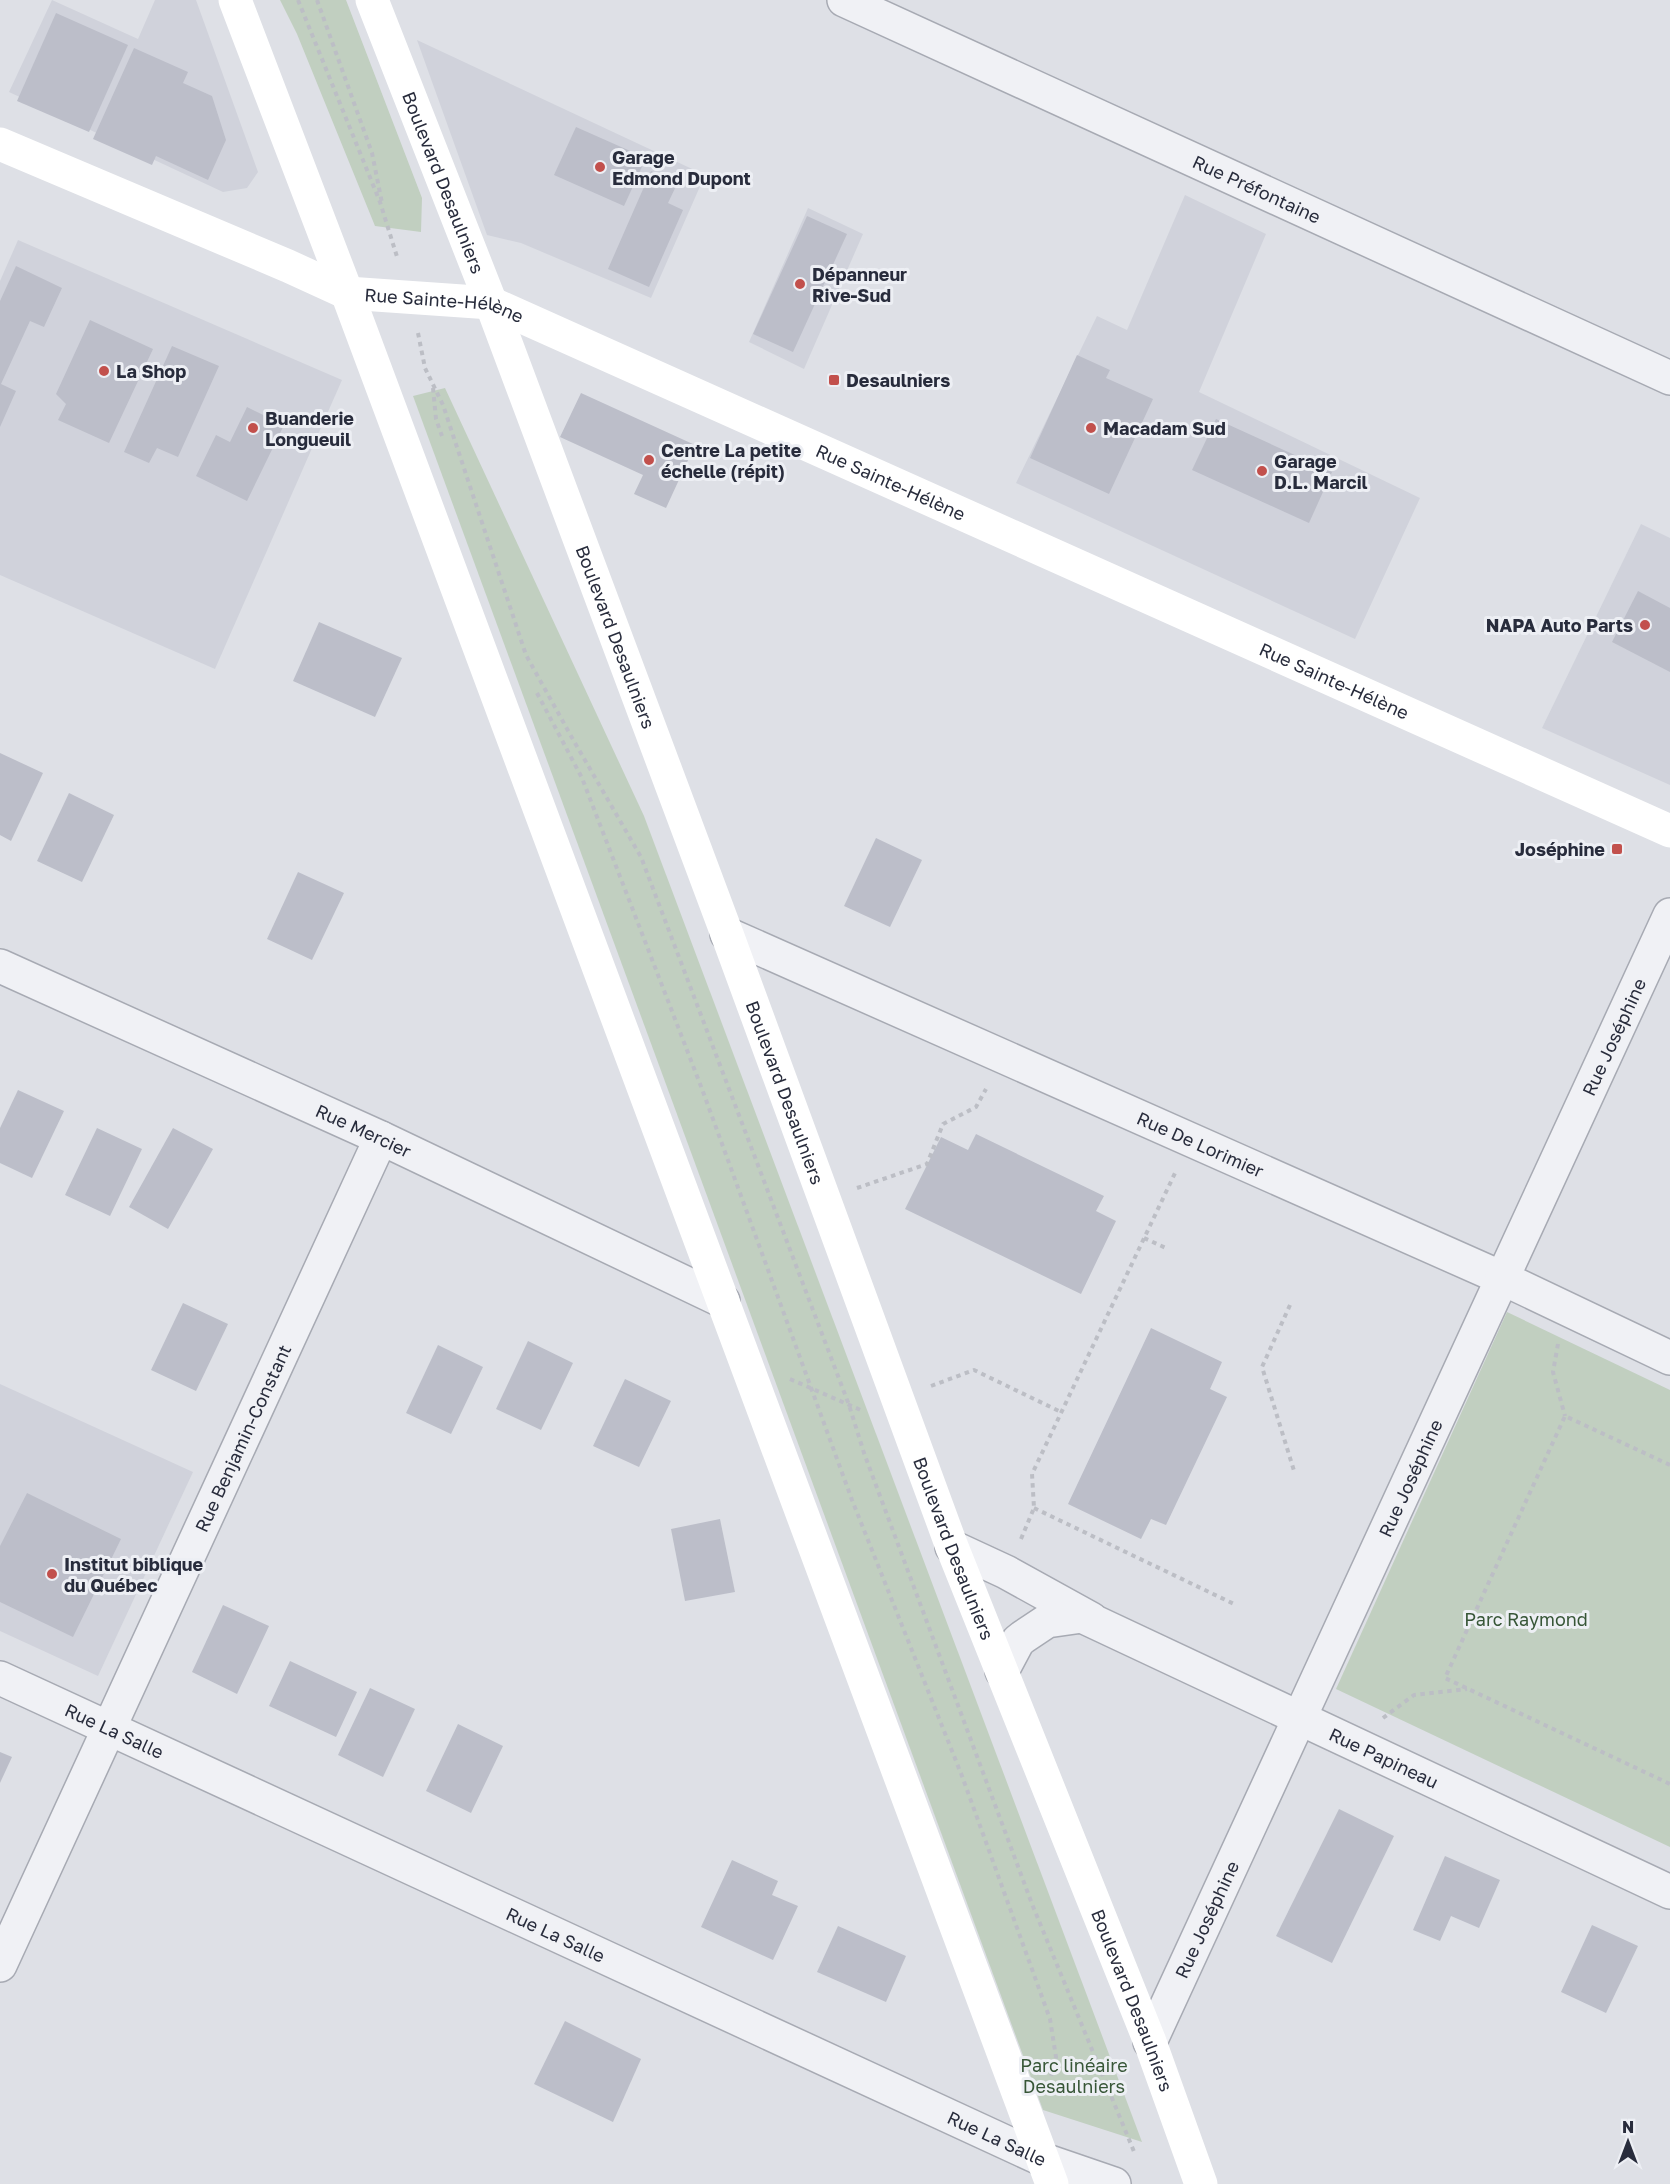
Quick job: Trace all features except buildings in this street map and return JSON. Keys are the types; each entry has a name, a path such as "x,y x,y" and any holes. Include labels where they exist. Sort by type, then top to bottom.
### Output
{"street":[{"path":"235,0 347,293 1048,2172"},
{"name":"Boulevard Desaulniers","path":"372,0 491,303 728,934 952,1547 1150,2042 1201,2184"},
{"name":"Rue Préfontaine","path":"844,0 1670,378"},
{"name":"Rue Sainte-Hélène","path":"0,144 347,293 491,303 1670,831"},
{"name":"Rue Joséphine","path":"1150,2042 1670,915"},
{"name":"Rue De Lorimier","path":"728,934 1502,1278 1670,1358"},
{"name":"Rue Mercier","path":"0,966 381,1138 723,1301"},
{"name":"Rue Benjamin-Constant","path":"0,1965 381,1138"},
{"name":"Rue Papineau","path":"952,1547 1006,1572 1098,1623"},
{"name":"Rue Papineau","path":"1002,1671 1018,1641 1047,1622 1082,1616 1670,1892"},
{"name":"Rue La Salle","path":"0,1678 1048,2172 1114,2184"}],"path":[{"path":"298,0 380,202 389,233 372,153 316,0"},
{"path":"425,368 446,415 526,655 641,857 849,1405 864,1453 1032,1904 1132,2150"},
{"path":"433,384 436,419 443,442"},
{"path":"532,684 582,778 702,1089 852,1500 962,1776 1050,2019 1056,2057 1050,2082"},
{"path":"825,1199 927,1164 943,1124 976,1107 1003,1056"},
{"path":"1006,1572 1034,1508 1032,1474 1190,1140"},
{"path":"1143,1238 1166,1248"},
{"path":"1290,1305 1262,1367 1295,1474"},
{"path":"1565,1308 1553,1372 1565,1416 1445,1678 1670,1784"},
{"path":"745,1360 909,1430"},
{"path":"898,1398 974,1370 1061,1412"},
{"path":"1565,1416 1670,1465"},
{"path":"1034,1508 1234,1604"},
{"path":"1351,1742 1414,1695 1467,1689"}],"shaded area":[{"path":"52,0 138,39 155,0 196,0 258,172 247,188 223,192 9,92"},
{"path":"417,40 705,175 651,298 521,243 487,235"},
{"path":"1185,195 1266,234 1199,392 1420,498 1355,639 1016,483 1097,316 1127,330"},
{"name":"Dépanneur Rive-Sud","path":"808,208 863,234 804,369 749,342"},
{"path":"18,240 342,380 215,669 0,575 0,281"},
{"path":"1641,524 1670,538 1670,785 1542,728"},
{"path":"0,1384 193,1472 98,1676 0,1631"}],"green space":[{"path":"280,0 346,0 422,198 421,232 375,226 297,34"},
{"name":"Parc linéaire Desaulniers","path":"445,388 644,816 1142,2142 1043,2110 413,396"},
{"name":"Parc Raymond","path":"1507,1312 1670,1390 1670,1847 1336,1689"}],"place":[{"name":"Garage Edmond Dupont","path":"600,167"},
{"name":"Dépanneur Rive-Sud","path":"800,284"},
{"name":"La Shop","path":"104,371"},
{"name":"Desaulniers","path":"834,380"},
{"name":"Buanderie Longueuil","path":"253,428"},
{"name":"Macadam Sud","path":"1091,428"},
{"name":"Centre La petite échelle (répit)","path":"649,460"},
{"name":"Garage D.L. Marcil","path":"1262,471"},
{"name":"NAPA Auto Parts","path":"1645,625"},
{"name":"Joséphine","path":"1617,849"},
{"name":"Institut biblique du Québec","path":"52,1574"}]}
